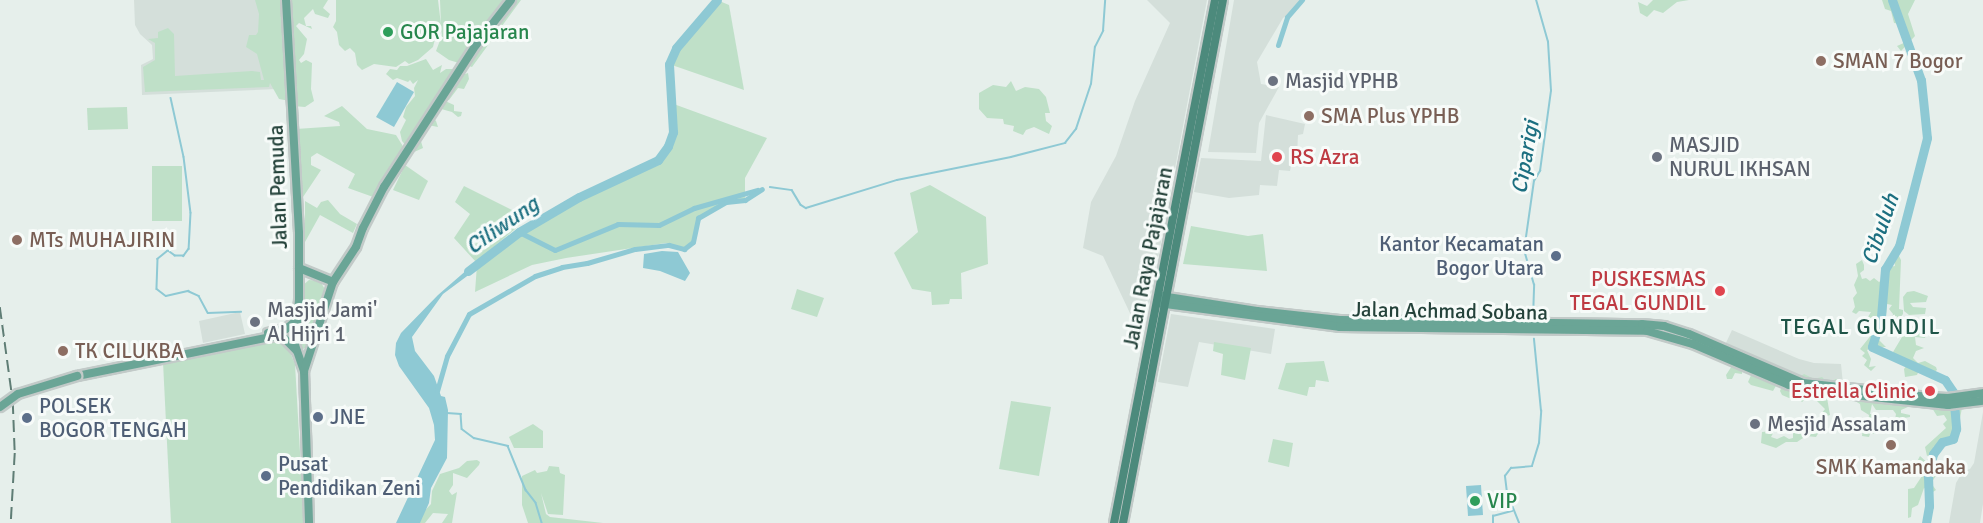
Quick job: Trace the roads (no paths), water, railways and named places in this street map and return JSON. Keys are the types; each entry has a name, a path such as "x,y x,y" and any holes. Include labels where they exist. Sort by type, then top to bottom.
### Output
{"highway":[{"name":"Jalan Raya Pajajaran","path":"1123,523 1215,0"},
{"name":"Jalan Raya Pajajaran","path":"1114,523 1162,300 1222,0"}],"main road":[{"name":"Jalan Pemuda","path":"286,0 296,157 299,268 296,350 304,371"},
{"path":"309,523 304,371 333,282 356,247 363,228 402,156 476,45 511,0"},
{"path":"299,268 333,282"},
{"name":"Jalan Achmad Sobana","path":"1162,300 1340,327 1425,325 1663,330 1797,384 1953,401 1983,401"},
{"path":"0,402 17,390 77,374 276,332 286,329 298,319"},
{"path":"158,357 276,336 285,339 301,353 311,351"},
{"path":"0,407 18,394 77,374"},
{"name":"Jalan Achmad Sobana","path":"1953,401 1983,393"}],"water":[{"path":"397,82 414,92 394,127 376,117"},
{"path":"662,251 678,252 690,273 685,281 660,271 643,268 644,254"},
{"path":"476,262 478,268 443,294 412,337 415,351 434,376 441,396 445,397 448,410 447,458 431,488 429,503 420,523 396,523 435,440 429,408 399,366 395,355 396,343 401,333 438,295"},
{"name":"VIP","path":"1481,485 1483,515 1468,516 1466,486"}],"waterway":[{"name":"Ciliwung","path":"468,271 519,232 579,197 658,160 668,146 673,132 669,64 676,48 717,0"},
{"path":"770,187 792,190 801,205 806,208 897,180 1011,157 1065,143 1076,129 1091,84 1095,47 1103,31 1105,0"},
{"path":"1278,45 1287,17 1302,0"},
{"name":"Ciparigi","path":"1533,318 1534,285 1524,251 1534,181 1540,171 1551,91 1548,42 1536,0"},
{"name":"Cibuluh","path":"1892,0 1921,80 1927,138 1899,246 1885,269 1881,317 1872,347 1945,380 1953,392 1956,429 1953,439 1942,442 1933,454 1928,476 1929,506 1926,523"},
{"path":"171,98 184,157 191,213 189,249 184,256 175,256 168,251 158,259 157,289 166,296 188,291 199,296 208,313 241,312"},
{"path":"437,391 447,356 469,314 535,276 562,267 587,263 635,249 669,245 684,249 693,242 698,218 726,202 745,200 762,189"},
{"path":"519,232 555,250 618,224 659,225 694,208 757,190"},
{"name":"Ciparigi","path":"1519,523 1507,493 1505,476 1511,468 1532,466 1539,443 1541,411 1534,339"},
{"path":"447,413 461,414 462,429 474,438 508,446 526,490 536,503 542,523"},
{"path":"1493,523 1493,516 1512,511"}],"railway":[{"path":"0,307 13,402 15,453 11,523"}],"place":[{"name":"GOR Pajajaran","path":"388,32"},
{"name":"SMAN 7 Bogor","path":"1821,61"},
{"name":"Masjid YPHB","path":"1273,81"},
{"name":"SMA Plus YPHB","path":"1309,116"},
{"name":"RS Azra","path":"1277,157"},
{"name":"MASJID NURUL IKHSAN","path":"1657,157"},
{"name":"MTs MUHAJIRIN","path":"17,240"},
{"name":"Kantor Kecamatan Bogor Utara","path":"1556,256"},
{"name":"PUSKESMAS TEGAL GUNDIL","path":"1720,291"},
{"name":"Masjid Jami' Al Hijri 1","path":"255,322"},
{"name":"TK CILUKBA","path":"63,351"},
{"name":"Estrella Clinic","path":"1930,391"},
{"name":"JNE","path":"318,417"},
{"name":"POLSEK BOGOR TENGAH","path":"27,418"},
{"name":"Mesjid Assalam","path":"1755,424"},
{"name":"SMK Kamandaka","path":"1891,445"},
{"name":"Pusat Pendidikan Zeni","path":"266,476"},
{"name":"VIP","path":"1475,501"}],"district":[{"name":"TEGAL GUNDIL","path":"1861,327"}]}
